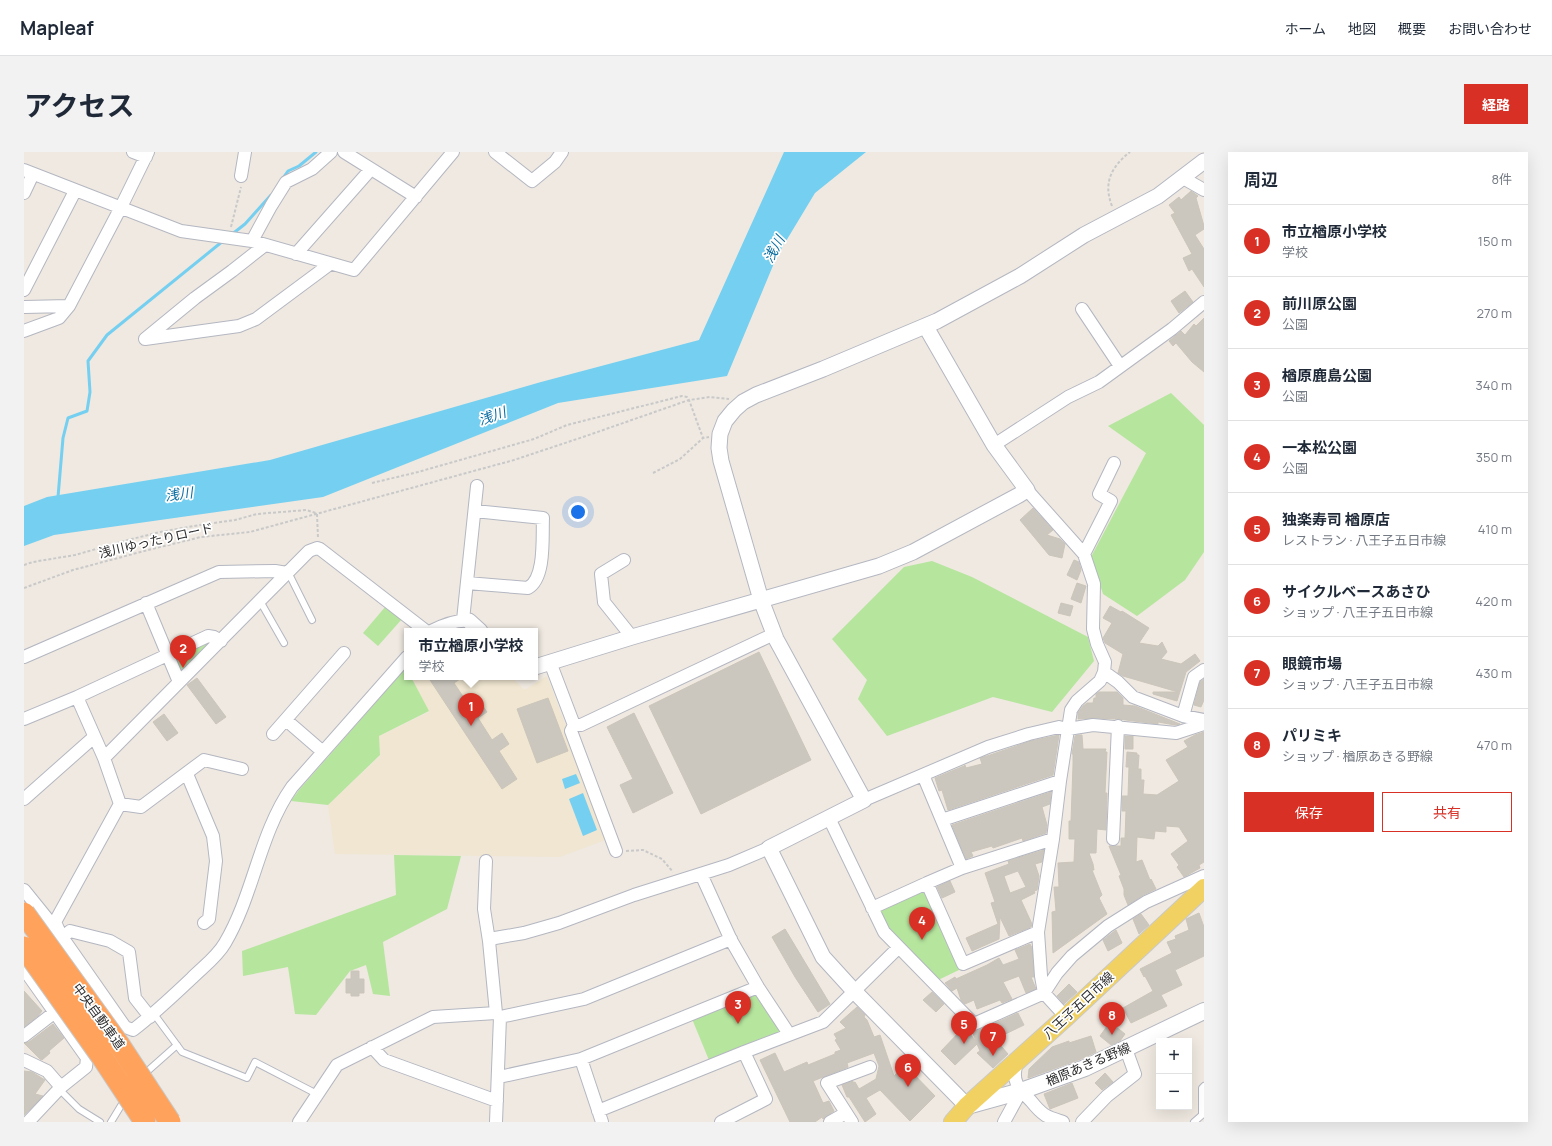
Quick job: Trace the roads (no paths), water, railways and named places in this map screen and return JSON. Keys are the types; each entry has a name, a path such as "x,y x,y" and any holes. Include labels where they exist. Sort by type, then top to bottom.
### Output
{"highway":[{"name":"中央自動車道","path":"24,913 120,1046 170,1122"},
{"name":"中央自動車道","path":"24,947 102,1057 145,1122"}],"main road":[{"name":"八王子五日市線","path":"953,1122 967,1106 1066,1017 1204,888"},
{"name":"楢原あきる野線","path":"967,1106 1021,1091 1085,1068 1204,1011"}],"street":[{"path":"24,331 59,318 69,306 121,208 147,155 133,152"},
{"path":"241,176 244,152"},
{"path":"252,241 286,182 312,169 331,152"},
{"path":"344,152 416,197"},
{"path":"495,152 532,181 555,162 562,152"},
{"path":"24,193 29,172 181,232 252,241 354,270 416,197 446,154"},
{"path":"864,800 774,634 761,600 721,461 720,438 725,421 743,402 756,395 823,370 926,327 1020,276 1084,235 1158,196 1183,178 1204,160"},
{"path":"296,254 370,169"},
{"path":"1183,178 1204,190"},
{"path":"24,290 75,191"},
{"path":"264,245 145,339 239,326 256,320 330,264"},
{"path":"994,445 1068,398 1099,382 1172,329 1204,302"},
{"path":"24,307 69,306"},
{"path":"1082,309 1120,366"},
{"path":"926,327 994,445 1027,490 1084,554 1094,584 1093,629 1097,644 1105,662 1104,672 1100,682 1077,701 1071,710 1053,840 1038,932 1041,976 1044,993 1066,1017"},
{"path":"1084,554 1111,501 1098,494 1114,463"},
{"path":"438,628 442,626 471,624 467,583 477,486"},
{"path":"538,666 632,637 879,566 913,552 1027,490"},
{"path":"467,583 528,588 533,585 542,565 543,518 475,511"},
{"path":"104,758 309,551 317,548 320,549 422,628"},
{"path":"624,560 601,574 604,602 632,637"},
{"path":"24,657 219,572 288,572"},
{"path":"146,603 166,654 179,682"},
{"path":"574,725 581,725 774,634"},
{"path":"24,719 77,697 166,654 208,636 214,637 221,641"},
{"path":"273,734 286,720 324,668 344,653"},
{"path":"24,890 62,938 124,1027 133,1030 152,1015 214,957 225,942 241,908 282,802 292,787 404,660"},
{"path":"550,662 574,725 571,731 616,851"},
{"path":"1183,716 1194,677 1204,670"},
{"path":"1104,672 1118,682 1133,697 1183,716 1204,720"},
{"path":"62,938 55,922 120,804 104,758 77,697"},
{"path":"286,720 323,752"},
{"path":"489,941 495,938 524,933 559,923 634,895 729,865 769,848 864,800 923,774 988,747 1029,734 1059,727 1068,729 1093,725 1118,726 1176,733 1204,724"},
{"path":"1113,839 1118,726"},
{"path":"24,799 94,737"},
{"path":"120,804 141,807 204,760 242,769"},
{"path":"187,774 213,836 216,861 209,919 204,923"},
{"path":"923,774 962,868"},
{"path":"942,820 1060,781"},
{"path":"829,818 884,932 974,1024 1044,993 1072,956 1108,926 1146,902 1204,876"},
{"path":"872,908 962,868 1053,840"},
{"path":"769,848 823,957 854,992 967,1106"},
{"path":"486,861 484,908 498,1015 496,1122"},
{"path":"701,874 731,939 758,987 789,1034"},
{"path":"927,883 963,964 1038,932"},
{"path":"28,1122 60,1088 86,1067 87,1058 24,969 70,931 110,941 129,952 135,998 152,1015"},
{"path":"299,1122 337,1065 433,1017 498,1015 584,998 731,939"},
{"path":"581,1059 600,1117 744,1052 823,1022 898,948"},
{"path":"498,1077 581,1059 758,987"},
{"path":"24,1036 55,1012"},
{"path":"87,1058 124,1027"},
{"path":"372,1047 384,1060 497,1101"},
{"path":"1082,1122 1107,1096 1135,1074 1126,1049"},
{"path":"721,1122 766,1099 744,1052"},
{"path":"24,1060 47,1071 60,1088"},
{"path":"1018,1060 1014,1074 1015,1080 1021,1091 1046,1115 1063,1122"},
{"path":"830,1122 849,1118 827,1083 870,1067"},
{"path":"1004,1122 1021,1091"}],"lane":[{"path":"288,572 312,620"},
{"path":"260,601 284,642"},
{"path":"152,1015 182,1052 247,1078 255,1062 317,1094"},
{"path":"137,1081 177,1045"},
{"path":"1194,1122 1202,1115 1202,1088 1204,1086"},
{"path":"111,1122 133,1087"},
{"path":"60,1088 79,1109 100,1122"}],"water":[{"name":"浅川","path":"784,152 866,152 815,193 777,256 727,376 558,403 323,497 54,535 24,546 24,506 47,497 270,460 541,382 699,340"},
{"path":"576,774 580,783 565,789 562,779"},
{"path":"583,793 597,830 583,836 569,799"}],"waterway":[{"path":"283,178 288,171 299,166 316,152"},
{"path":"231,235 245,224 271,195"},
{"path":"58,497 63,438 68,418 87,411 90,392 88,361 107,335 223,241"}],"place":[{"name":"前川原公園","path":"183,668"},
{"name":"市立楢原小学校","path":"471,726"},
{"name":"一本松公園","path":"922,940"},
{"name":"楢原鹿島公園","path":"738,1024"},
{"name":"パリミキ","path":"1112,1035"},
{"name":"独楽寿司 楢原店","path":"964,1044"},
{"name":"眼鏡市場","path":"993,1056"},
{"name":"サイクルベースあさひ","path":"908,1087"}]}
